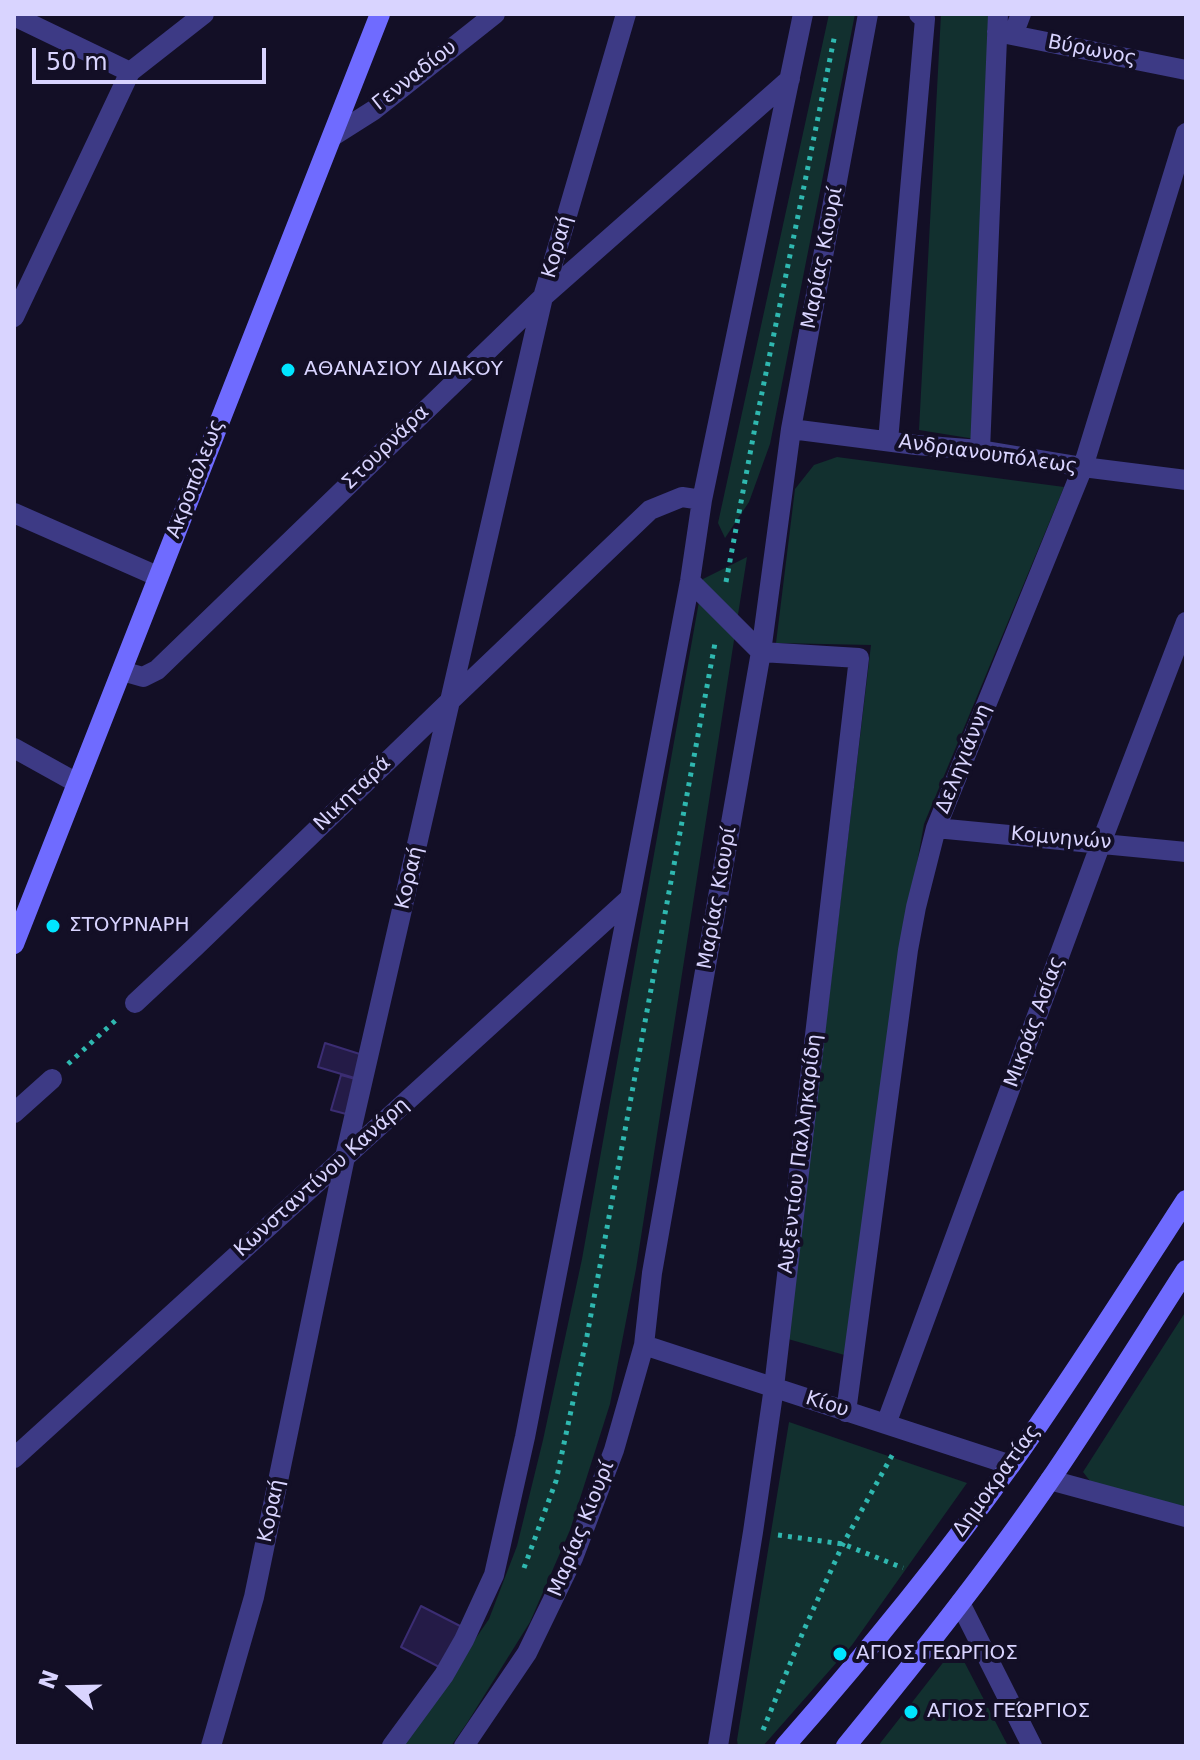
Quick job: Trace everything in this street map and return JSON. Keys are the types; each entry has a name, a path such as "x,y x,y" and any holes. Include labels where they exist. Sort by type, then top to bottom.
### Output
{"main road":[{"name":"Ακροπόλεως","path":"15,941 380,14"},
{"name":"Δημοκρατίας","path":"785,1746 926,1578 1011,1465 1186,1200"},
{"name":"Δημοκρατίας","path":"846,1746 960,1603 1050,1480 1186,1270"}],"street":[{"path":"14,317 130,72 204,14"},
{"name":"Γενναδίου","path":"333,136 374,110 495,14"},
{"name":"Κοραή","path":"211,1746 254,1597 345,1157 543,297 626,14"},
{"path":"392,1746 444,1675 494,1575 525,1437 630,898 690,581 702,500 803,14"},
{"name":"Μαρίας Κιουρί","path":"464,1746 527,1653 573,1558 614,1450 644,1345 652,1273 761,652 791,429 868,14"},
{"path":"888,441 925,19 919,14"},
{"path":"980,450 1003,27 1021,14"},
{"path":"14,16 130,72"},
{"name":"Βύρωνος","path":"1003,27 1186,70"},
{"name":"Στουρνάρα","path":"122,671 143,677 157,670 543,297 790,79"},
{"name":"Δεληγιάννη","path":"846,1412 908,950 936,828 1083,467 1186,133"},
{"name":"Ανδριανουπόλεως","path":"791,429 980,450 1186,480"},
{"name":"Νικηταρά","path":"135,1003 650,510 682,497 702,500"},
{"path":"14,513 157,576"},
{"path":"690,581 761,652"},
{"name":"Μικράς Ασίας","path":"896,1427 1101,843 1186,622"},
{"name":"Αυξεντίου Παλληκαρίδη","path":"718,1746 774,1387 859,658 761,652"},
{"path":"14,748 77,783"},
{"name":"Κομνηνών","path":"936,828 1186,852"},
{"name":"Κωνσταντίνου Κανάρη","path":"14,1458 630,898"},
{"path":"14,1113 52,1079"},
{"name":"Κίου","path":"644,1345 1011,1465"},
{"path":"1050,1480 1186,1517"},
{"path":"960,1603 1032,1746"}],"path":[{"name":"Μαρίας Κιουρί","path":"524,1570 556,1481 587,1336 756,422 836,29"},
{"path":"52,1079 135,1003"},
{"path":"762,1732 803,1632 896,1427"},
{"path":"753,1532 843,1544 926,1578"}],"green space":[{"path":"829,14 855,14 770,444 749,502 725,538 718,523"},
{"path":"941,14 996,14 975,439 919,430"},
{"path":"837,457 1064,487 924,824 906,925 848,1356 788,1339 871,645 776,643 795,489 814,465"},
{"path":"747,557 636,1269 610,1404 570,1530 530,1622 451,1746 402,1746 489,1619 517,1546 582,1259 703,579"},
{"path":"1186,1311 1186,1511 1094,1486 1083,1472"},
{"path":"789,1422 967,1483 852,1645 763,1746 738,1746 737,1740"},
{"path":"956,1646 1008,1746 878,1746"}],"building":[{"path":"325,1043 366,1056 358,1079 318,1067"},
{"path":"341,1075 359,1080 350,1115 331,1110"},
{"path":"421,1606 464,1628 443,1669 401,1647"}],"place":[{"name":"ΑΘΑΝΑΣΙΟΥ ΔΙΑΚΟΥ","path":"288,370"},
{"name":"ΣΤΟΥΡΝΑΡΗ","path":"53,926"},
{"name":"ΑΓΙΟΣ ΓΕΩΡΓΙΟΣ","path":"840,1654"},
{"name":"ΑΓΙΟΣ ΓΕΏΡΓΙΟΣ","path":"911,1712"}]}
